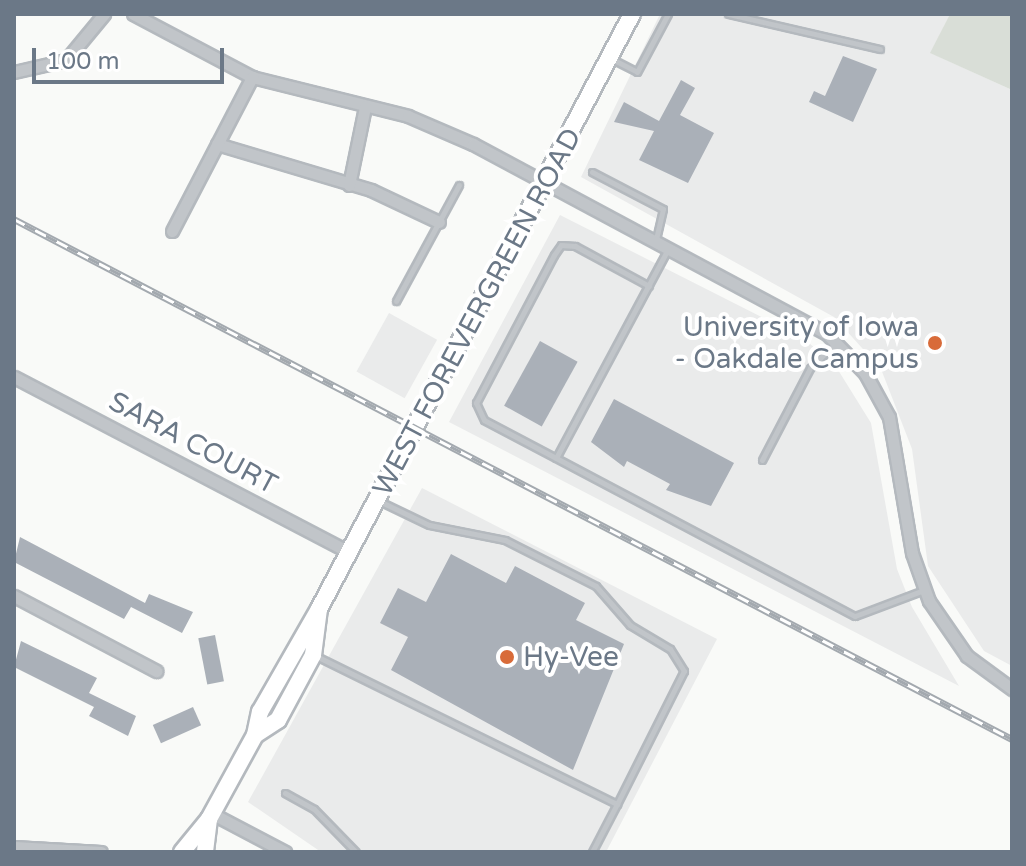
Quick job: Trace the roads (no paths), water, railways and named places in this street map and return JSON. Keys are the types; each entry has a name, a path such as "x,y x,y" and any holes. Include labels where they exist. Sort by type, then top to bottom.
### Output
{"street":[{"path":"14,72 66,60 104,14"},
{"path":"133,14 252,77 365,107 460,138 669,248 837,343 865,373 896,436 912,553 925,590 967,656 1012,689"},
{"name":"WEST FOREVERGREEN ROAD","path":"182,852 210,816 255,735 295,645 319,609 547,185 632,14"},
{"path":"172,231 252,77"},
{"path":"349,185 365,107"},
{"path":"217,144 349,185 439,222"},
{"name":"SARA COURT","path":"14,377 349,552"},
{"path":"14,596 156,671"},
{"name":"WEST FOREVERGREEN ROAD","path":"255,735 278,720 313,655 319,609"},
{"path":"210,816 285,852"},
{"name":"WEST FOREVERGREEN ROAD","path":"205,852 210,816"},
{"path":"14,847 95,851"}],"lane":[{"path":"610,57 637,72 668,14"},
{"path":"728,14 880,49"},
{"path":"592,172 663,209 655,241"},
{"path":"396,301 459,185"},
{"path":"649,286 575,246 561,245 476,403 484,420 855,616 925,590"},
{"path":"556,458 669,248"},
{"path":"762,460 810,368 837,343"},
{"path":"377,500 429,525 505,540 596,586 630,625 683,661 592,852"},
{"path":"295,645 617,804"},
{"path":"285,793 314,809 356,852"}],"railway":[{"path":"14,219 1012,739"}],"place":[{"name":"University of Iowa - Oakdale Campus","path":"935,343"},
{"name":"Hy-Vee","path":"507,657"}]}
